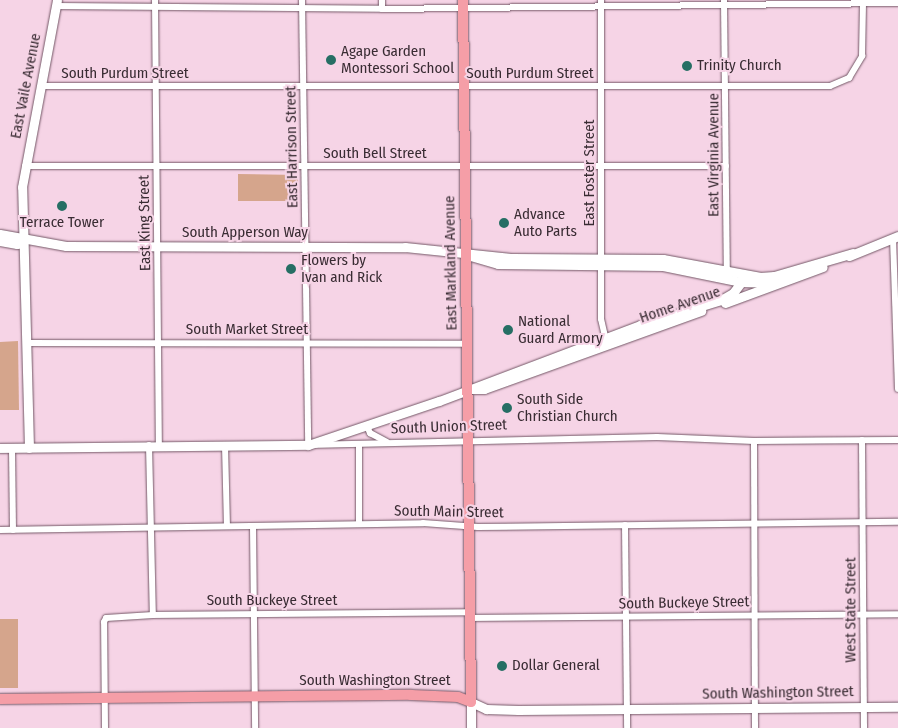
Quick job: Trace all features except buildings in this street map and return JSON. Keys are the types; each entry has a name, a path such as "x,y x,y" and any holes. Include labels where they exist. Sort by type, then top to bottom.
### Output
{"main road":[{"name":"East Vaile Avenue","path":"29,448 22,187 56,3"},
{"name":"East Markland Avenue","path":"464,4 471,702"},
{"name":"South Apperson Way","path":"0,234 24,240 66,246 405,247 466,254 498,264 603,261 663,266 727,275 762,284 793,278"},
{"name":"Home Avenue","path":"606,341 793,278 853,252 896,237"},
{"name":"South Apperson Way","path":"0,241 16,244 24,240"},
{"name":"South Apperson Way","path":"744,279 774,276 853,252"},
{"name":"Home Avenue","path":"308,445 467,390 484,389 606,341 729,297 744,279"},
{"name":"South Union Street","path":"0,448 150,445 308,445"},
{"name":"South Washington Street","path":"0,699 412,695 458,697 486,709 627,710 898,707"},
{"path":"471,702 471,728"}],"street":[{"path":"382,0 382,9"},
{"path":"56,3 302,4 382,9 464,4 898,3"},
{"name":"East King Street","path":"155,3 159,445"},
{"name":"East Virginia Avenue","path":"724,3 727,275"},
{"name":"East Harrison Street","path":"302,4 308,445"},
{"name":"East Foster Street","path":"601,4 603,261 601,319 606,341"},
{"name":"South Purdum Street","path":"41,86 830,86 844,82 856,70 862,56 864,4"},
{"name":"South Bell Street","path":"25,166 726,166"},
{"path":"896,237 898,389"},
{"name":"South Market Street","path":"26,343 467,344"},
{"path":"367,426 376,438 390,444"},
{"name":"South Union Street","path":"308,445 660,437 754,441 898,440"},
{"name":"West State Street","path":"862,440 864,728"},
{"path":"754,441 755,728"},
{"path":"150,445 152,615"},
{"path":"226,445 226,526"},
{"path":"359,445 359,524"},
{"path":"12,448 13,530"},
{"name":"South Main Street","path":"0,530 359,524 625,525 898,522"},
{"path":"625,525 627,728"},
{"path":"253,526 255,728"},
{"name":"South Buckeye Street","path":"104,697 104,620 152,615 253,614 625,616 898,614"},
{"path":"104,697 105,728"}],"shaded area":[{"path":"238,174 298,175 298,201 238,201"},
{"path":"18,341 19,410 0,410 0,342"},
{"path":"0,619 18,619 18,688 0,688"}],"place":[{"name":"Agape Garden Montessori School","path":"331,60"},
{"name":"Trinity Church","path":"687,66"},
{"name":"Terrace Tower","path":"62,206"},
{"name":"Advance Auto Parts","path":"504,223"},
{"name":"Flowers by Ivan and Rick","path":"291,269"},
{"name":"National Guard Armory","path":"508,330"},
{"name":"South Side Christian Church","path":"507,408"},
{"name":"Dollar General","path":"502,666"}]}
